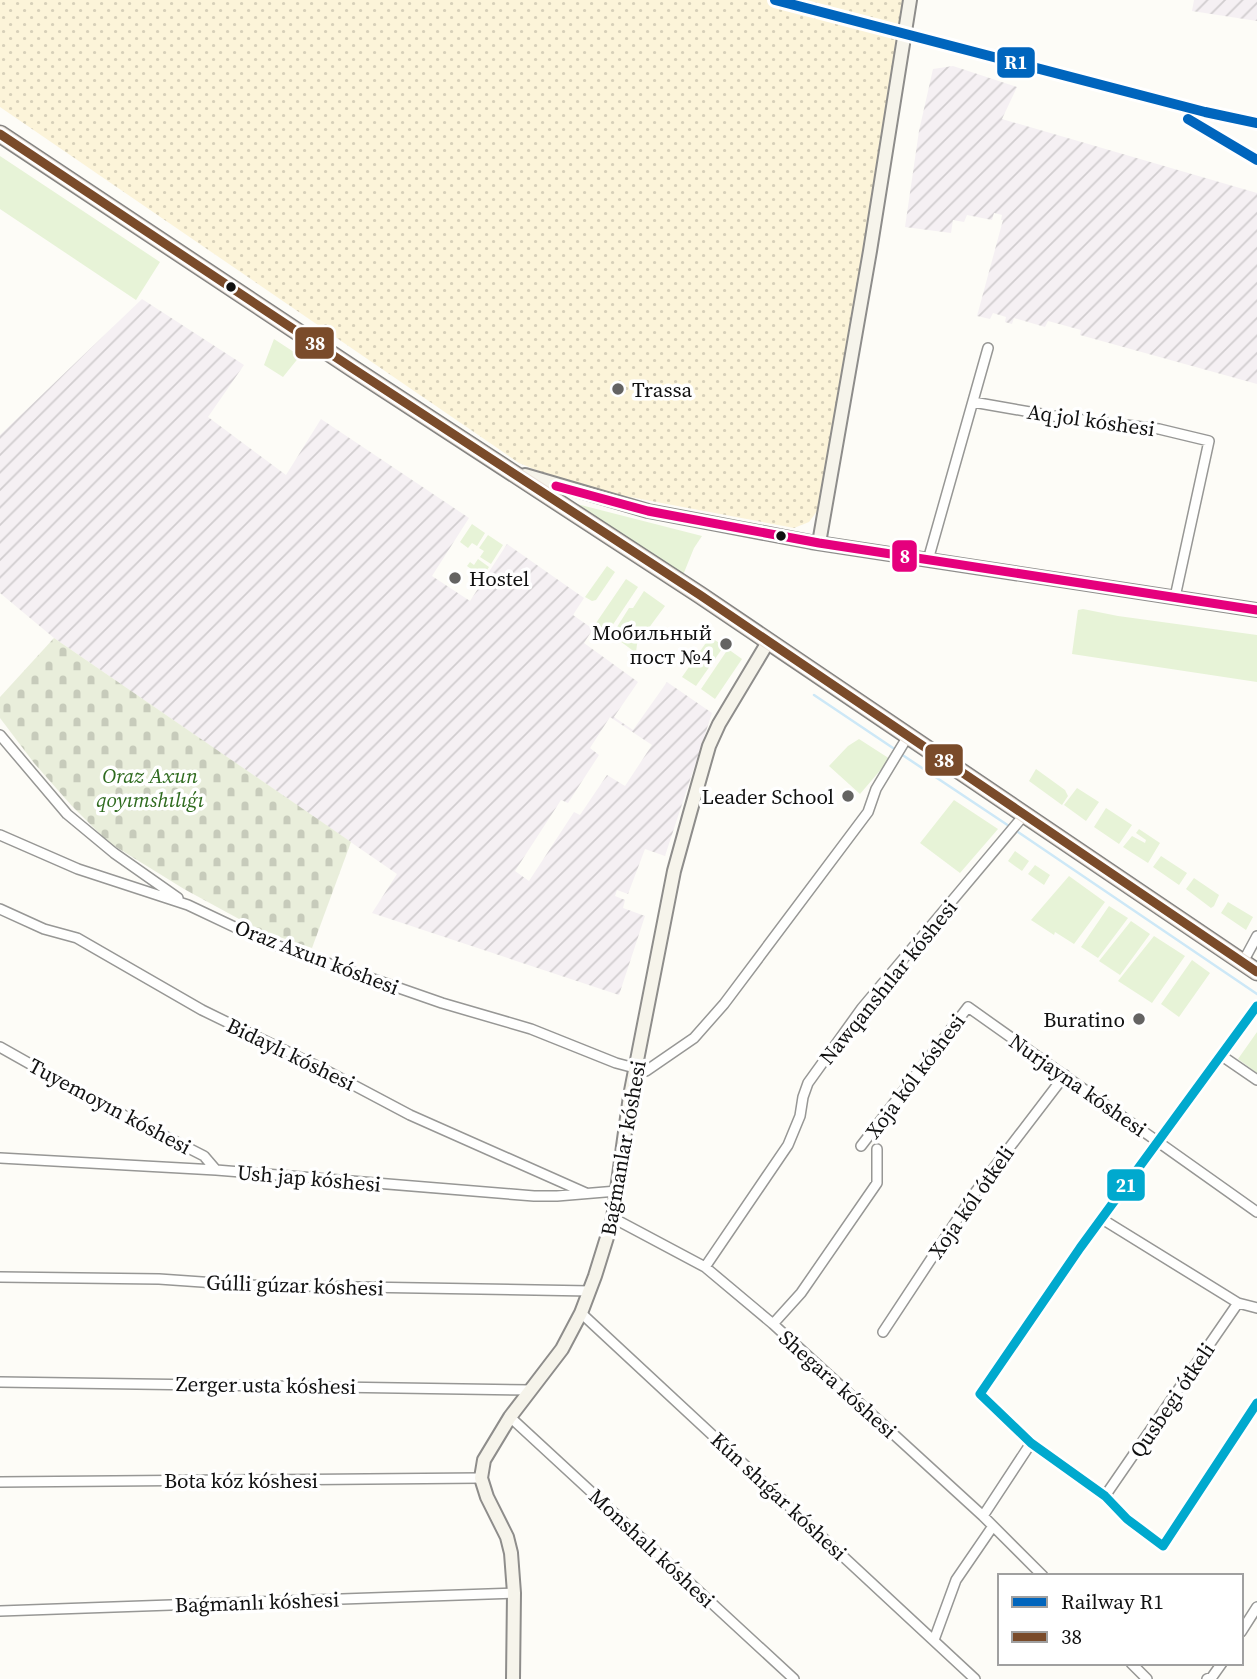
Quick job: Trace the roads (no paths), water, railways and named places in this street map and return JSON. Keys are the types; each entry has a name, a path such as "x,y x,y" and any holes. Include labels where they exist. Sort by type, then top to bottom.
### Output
{"highway":[{"path":"0,134 768,642 1257,972"}],"street":[{"path":"819,543 910,0"},
{"path":"928,560 988,348"},
{"name":"Aq jol kóshesi","path":"973,402 1059,417 1159,429 1209,441 1175,597"},
{"path":"509,470 558,487 648,511 819,543 1257,610"},
{"name":"Baǵmanlar kóshesi","path":"481,1478 484,1460 510,1417 562,1349 590,1291 613,1218 625,1126 674,871 702,767 719,724 768,642"},
{"path":"0,735 66,814 114,853 188,905"},
{"path":"637,1068 646,1071 694,1038 724,1004 868,812 876,789 908,736"},
{"name":"Nawqanshılar kóshesi","path":"705,1267 788,1145 800,1116 808,1083 862,1008 1025,814"},
{"name":"Oraz Axun kóshesi","path":"0,835 67,865 188,905 264,941 442,1003 531,1029 616,1063 637,1068"},
{"name":"Bidaylı kóshesi","path":"0,909 44,929 77,938 202,1010 410,1115 586,1194"},
{"path":"1243,962 1257,936"},
{"path":"1257,1006 1102,1219 980,1394 1031,1443 1105,1496 1127,1519 1163,1546 1257,1403"},
{"name":"Nurjayna kóshesi","path":"968,1007 1257,1212"},
{"name":"Xoja kól kóshesi","path":"862,1146 968,1007"},
{"name":"Tuyemoyın kóshesi","path":"0,1047 94,1100 204,1156 216,1170"},
{"path":"1222,1055 1257,1080"},
{"name":"Xoja kól ótkeli","path":"883,1332 974,1194 1065,1075"},
{"name":"Xoja kól kóshesi","path":"773,1324 800,1293 877,1183 877,1149"},
{"name":"Ush jap kóshesi","path":"0,1158 216,1170 534,1196 617,1191"},
{"name":"Shegara kóshesi","path":"613,1218 705,1267 773,1324 983,1516 1041,1574"},
{"path":"1102,1219 1238,1303 1257,1308"},
{"name":"Gúlli gúzar kóshesi","path":"0,1276 159,1279 245,1285 590,1291"},
{"name":"Qusbegi ótkeli","path":"1105,1496 1238,1303"},
{"name":"Kún shıǵar kóshesi","path":"581,1313 975,1679"},
{"name":"Zerger usta kóshesi","path":"0,1382 532,1390"},
{"name":"Monshalı kóshesi","path":"510,1417 794,1679"},
{"path":"983,1516 1031,1443"},
{"path":"481,1478 487,1497 507,1537 511,1553 513,1679"},
{"name":"Bota kóz kóshesi","path":"0,1482 481,1478"},
{"path":"933,1640 956,1580 993,1526"},
{"name":"Baǵmanlı kóshesi","path":"0,1611 513,1593"},
{"path":"1243,1629 1257,1607"},
{"path":"1133,1665 1147,1679"}],"waterway":[{"path":"814,695 896,750"},
{"path":"901,754 1009,826"},
{"path":"1018,832 1257,994"}],"rail line":[{"name":"R1","path":"775,0 1205,112 1257,123"},
{"name":"R1","path":"1188,119 1257,160"}],"place":[{"name":"Trassa","path":"618,389"},
{"name":"Hostel","path":"455,578"},
{"name":"Мобильный пост №4","path":"726,644"},
{"name":"Leader School","path":"848,796"},
{"name":"Buratino","path":"1139,1019"}],"park label":[{"name":"Oraz Axun qoyımshılıǵı","path":"150,787"}]}
